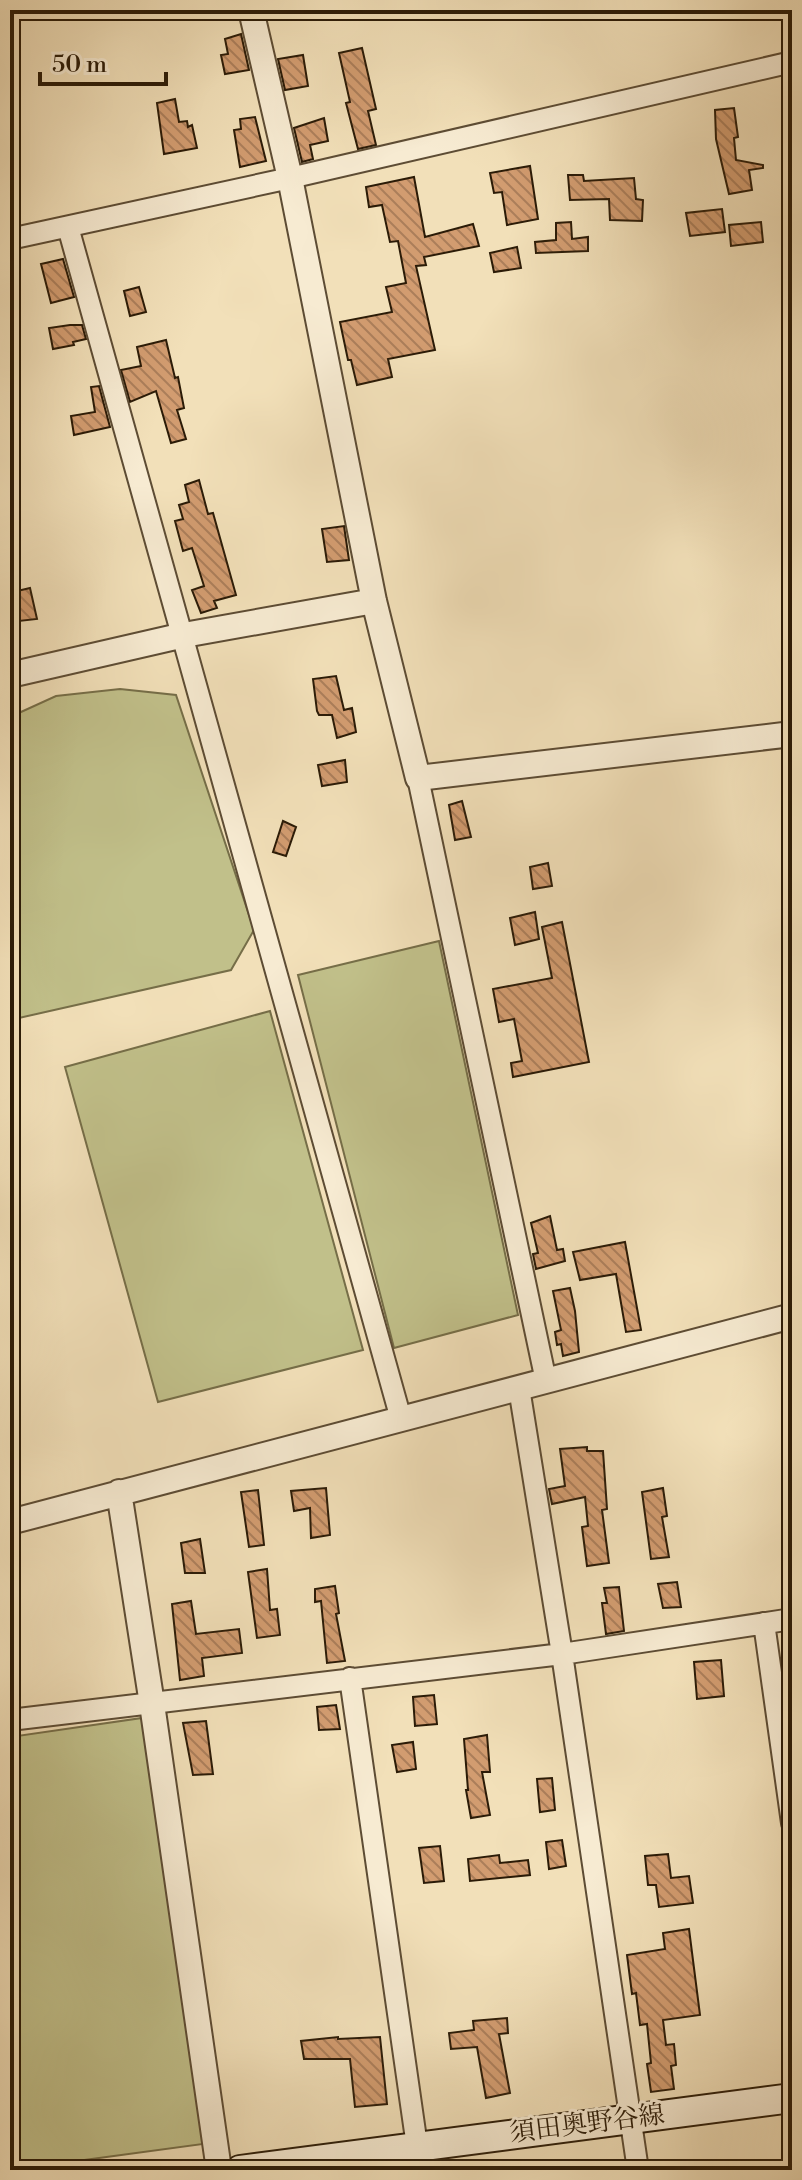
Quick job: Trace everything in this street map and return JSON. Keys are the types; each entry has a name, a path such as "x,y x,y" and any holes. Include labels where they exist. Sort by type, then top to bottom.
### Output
{"main road":[{"name":"須田奥野谷線","path":"378,2170 792,2098"},
{"name":"須田奥野谷線","path":"240,2170 417,2146 792,2117"}],"street":[{"path":"251,10 290,178 374,601 418,778 546,1381"},
{"path":"10,239 792,62"},
{"path":"68,227 401,1419"},
{"path":"10,675 184,635 374,601"},
{"path":"418,778 792,734"},
{"path":"10,1522 792,1316"},
{"path":"519,1388 562,1654 638,2170"},
{"path":"119,1492 219,2170"},
{"path":"10,1720 562,1654 792,1619"},
{"path":"764,1623 792,1823"},
{"path":"350,1678 417,2146"}],"shaded area":[{"path":"120,689 176,695 254,930 231,970 10,1020 10,717 56,696"},
{"path":"439,941 518,1315 394,1348 298,975"},
{"path":"270,1011 363,1350 158,1402 65,1067"},
{"path":"142,1718 203,2144 10,2170 10,1737"}],"building":[{"path":"241,34 249,70 225,74 221,55 228,54 225,39"},
{"path":"362,48 376,109 368,111 376,145 358,149 346,103 350,102 339,53"},
{"path":"303,55 308,86 285,90 278,59"},
{"path":"175,99 179,122 187,121 188,127 192,125 197,148 164,154 157,103"},
{"path":"734,108 738,137 734,138 736,160 763,165 763,168 749,170 752,190 729,194 716,139 715,110"},
{"path":"255,117 266,161 240,167 234,130 241,129 240,119"},
{"path":"324,118 328,141 310,145 313,159 302,162 294,128"},
{"path":"530,166 538,219 507,225 502,192 494,193 490,173"},
{"path":"568,175 583,175 584,181 634,178 636,199 643,200 642,221 610,220 609,199 570,200"},
{"path":"414,177 425,237 473,224 479,246 424,257 426,265 416,266 435,350 388,359 392,377 357,385 340,322 392,312 386,287 406,283 398,241 390,242 382,205 369,207 366,187"},
{"path":"722,209 725,232 690,236 686,213"},
{"path":"571,222 572,239 588,237 588,251 536,253 535,242 556,240 556,223"},
{"path":"761,222 763,242 731,246 729,225"},
{"path":"517,247 521,268 494,272 490,253"},
{"path":"63,259 74,297 51,303 41,264"},
{"path":"139,287 146,312 130,316 124,291"},
{"path":"82,325 86,339 53,349 49,328"},
{"path":"166,340 175,378 178,377 184,408 177,410 186,439 171,443 156,391 130,402 121,370 141,366 137,347"},
{"path":"99,386 110,427 74,435 71,416 95,412 91,387"},
{"path":"199,480 208,514 213,513 236,595 214,601 217,608 201,613 192,590 204,586 192,548 183,551 175,521 183,519 179,505 189,502 185,485"},
{"path":"344,526 349,560 327,562 322,529"},
{"path":"30,588 37,619 19,621 13,592"},
{"path":"336,676 344,710 352,708 356,732 337,738 332,715 319,715 317,711 313,679"},
{"path":"345,760 347,782 322,786 318,765"},
{"path":"462,801 471,837 455,840 449,805"},
{"path":"283,821 296,827 286,856 273,852"},
{"path":"548,863 552,886 533,889 530,867"},
{"path":"535,912 539,939 515,945 510,918"},
{"path":"562,922 589,1062 513,1077 511,1063 522,1061 514,1019 499,1022 493,989 552,978 542,927"},
{"path":"550,1216 557,1250 563,1249 565,1261 536,1269 533,1254 538,1253 531,1223"},
{"path":"625,1242 641,1330 626,1332 616,1274 580,1280 573,1252"},
{"path":"570,1288 579,1352 563,1356 555,1332 561,1330 553,1291"},
{"path":"587,1447 587,1451 603,1451 607,1509 602,1510 609,1563 587,1566 582,1527 588,1526 585,1497 552,1504 549,1489 565,1486 560,1449"},
{"path":"326,1488 330,1535 311,1538 310,1508 294,1511 291,1491"},
{"path":"663,1488 667,1516 662,1517 669,1557 651,1559 642,1492"},
{"path":"258,1490 264,1545 249,1547 241,1492"},
{"path":"200,1539 205,1573 185,1573 181,1543"},
{"path":"267,1569 270,1610 277,1609 280,1635 257,1638 248,1572"},
{"path":"677,1582 681,1607 663,1608 658,1584"},
{"path":"335,1586 339,1613 336,1614 345,1661 327,1663 321,1601 315,1602 315,1589"},
{"path":"619,1587 624,1631 606,1634 602,1603 607,1603 604,1588"},
{"path":"191,1601 196,1634 239,1629 242,1653 202,1658 204,1676 180,1680 172,1604"},
{"path":"721,1660 724,1696 697,1699 694,1662"},
{"path":"434,1695 437,1724 415,1726 413,1697"},
{"path":"336,1705 340,1729 319,1730 317,1707"},
{"path":"206,1721 213,1774 193,1775 183,1723"},
{"path":"487,1735 490,1772 482,1772 490,1815 471,1818 466,1790 464,1739"},
{"path":"413,1742 416,1769 397,1772 392,1745"},
{"path":"552,1778 555,1810 540,1812 537,1779"},
{"path":"562,1840 566,1866 549,1869 546,1842"},
{"path":"440,1846 444,1881 424,1883 419,1848"},
{"path":"668,1854 671,1878 689,1876 693,1903 659,1907 656,1885 648,1885 645,1856"},
{"path":"499,1855 500,1863 528,1860 530,1875 470,1881 468,1859"},
{"path":"689,1929 700,2015 663,2020 666,2045 674,2044 676,2065 671,2066 674,2089 651,2092 647,2024 640,2025 627,1955 665,1949 663,1933"},
{"path":"507,2018 508,2033 499,2034 510,2093 486,2098 477,2047 451,2049 449,2033 474,2030 473,2021"},
{"path":"380,2037 387,2104 355,2107 350,2059 304,2059 301,2041"}]}
